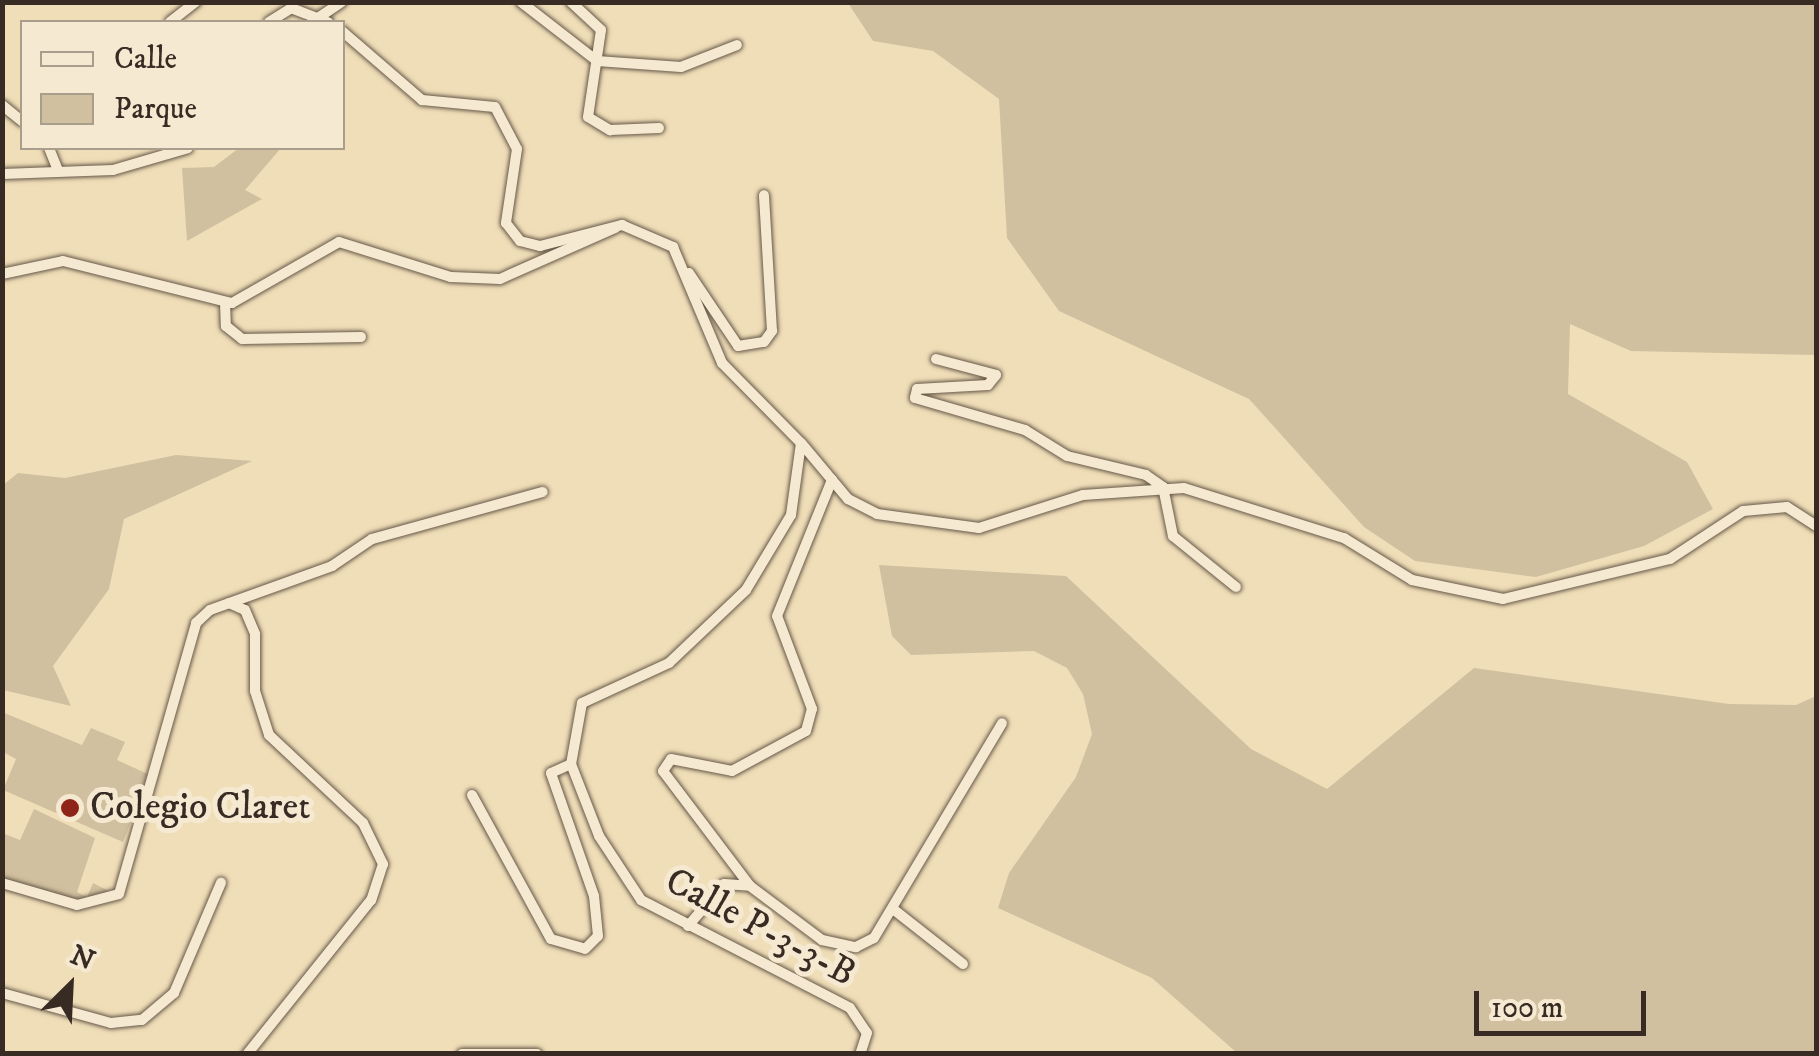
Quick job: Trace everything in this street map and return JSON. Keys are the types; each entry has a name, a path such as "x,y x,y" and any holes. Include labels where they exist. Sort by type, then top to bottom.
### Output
{"street":[{"path":"173,20 196,2"},
{"path":"321,20 342,2"},
{"path":"521,2 597,61 681,67 737,46"},
{"path":"571,2 602,30 588,117 610,130 659,128"},
{"path":"273,20 291,8 318,20"},
{"path":"345,34 422,100 471,100 503,117 516,149 506,223 520,241 540,246 622,224 673,247 738,346 764,342 772,331 764,194"},
{"path":"49,150 58,170"},
{"path":"2,174 155,164 184,150"},
{"path":"2,274 64,261 225,302 339,242 452,277 500,279 622,224"},
{"path":"689,273 722,364 832,480 877,514 979,528 1084,495 1164,488"},
{"path":"225,302 226,326 242,339 361,338"},
{"path":"936,359 996,375 988,385 916,389 914,398 1026,430 1067,456 1110,459 1164,488 1344,538 1412,580 1504,600 1670,559 1743,510 1787,507 1816,526"},
{"path":"472,794 551,940 585,949 598,936 594,896 551,773 571,764 582,703 670,663 746,590 790,515 801,443"},
{"path":"832,480 777,616 812,709 806,731 732,771 671,759 663,771 750,886 841,946 874,938 1002,723"},
{"path":"1164,488 1173,536 1236,588"},
{"path":"2,883 77,905 119,894 196,623 228,602 332,566 372,539 543,492"},
{"path":"228,602 245,610 255,634 255,691 268,735 363,823 383,864 371,900 248,1054"},
{"name":"Calle P-3-3-B","path":"571,764 624,882 688,926 850,1008 866,1033 860,1054"},
{"path":"2,993 111,1023 142,1020 174,993 221,882"},
{"path":"688,926 724,884 750,886"},
{"path":"893,909 963,964"},
{"path":"462,1054 536,1054"}],"green space":[{"path":"848,3 1816,3 1816,355 1631,351 1570,324 1568,394 1687,462 1713,509 1644,546 1536,577 1415,561 1364,527 1249,399 1059,311 1007,238 999,99 933,51 873,41"},
{"path":"236,150 279,150 245,190 262,199 187,241 182,168 214,167"},
{"path":"176,455 252,461 124,519 109,589 53,666 71,706 3,690 3,485 18,473 65,478"},
{"path":"879,565 1066,576 1251,749 1327,789 1474,668 1729,704 1796,705 1816,696 1816,1053 1237,1053 1152,978 998,908 1009,873 1076,777 1092,734 1083,694 1067,668 1034,651 911,655 892,636"},
{"path":"2,712 82,745 91,728 125,742 117,760 150,775 123,842 3,790 16,759 3,752"},
{"path":"34,809 95,838 77,892 87,897 93,883 111,892 89,905 3,878 2,833 20,840"}],"place":[{"name":"Colegio Claret","path":"70,808"}]}
